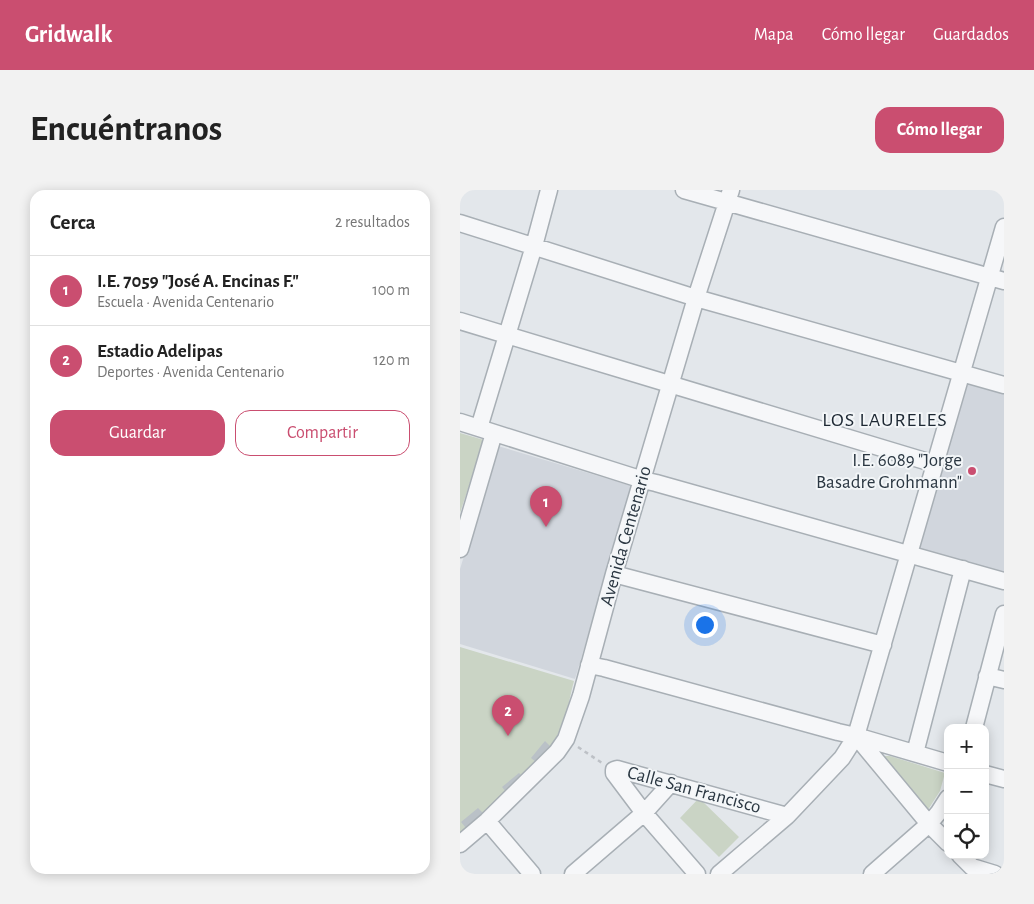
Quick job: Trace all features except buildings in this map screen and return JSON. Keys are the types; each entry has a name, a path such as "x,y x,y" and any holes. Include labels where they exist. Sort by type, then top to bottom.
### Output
{"street":[{"path":"460,549 508,335 549,190"},
{"path":"684,190 729,196 997,279"},
{"name":"Avenida Centenario","path":"460,844 487,821 557,752 566,739 581,696 614,574 696,298 729,196"},
{"path":"460,223 696,298 1004,386"},
{"path":"720,874 787,816 842,758 856,736 962,373 997,279 1004,227"},
{"path":"460,321 935,464"},
{"path":"460,422 643,480 910,553 1004,581"},
{"path":"915,754 963,569"},
{"path":"614,574 883,645"},
{"path":"975,724 1004,614"},
{"path":"589,665 856,736 944,762"},
{"path":"988,676 1004,680"},
{"path":"856,736 929,824 944,839"},
{"name":"Calle San Francisco","path":"697,874 644,813 614,774 614,770 617,769 672,783 787,816"},
{"path":"989,775 1004,779"},
{"path":"573,874 644,813 672,783"},
{"path":"872,874 929,824 944,804"},
{"path":"487,821 532,874"},
{"path":"964,859 975,871 995,874"}],"path":[{"path":"566,739 614,770"}],"shaded area":[{"name":"I.E. 6089 \"Jorge Basadre Grohmann\"","path":"968,379 1004,390 1004,577 915,552"},
{"path":"498,446 632,486 575,679 460,644 460,569"}],"green space":[{"path":"460,433 484,440 460,513"},
{"path":"460,647 574,681 562,726 542,758 517,786 460,835"},
{"path":"881,756 890,756 944,773 940,791 926,813"},
{"path":"699,798 739,837 719,857 680,818"}],"place":[{"name":"I.E. 6089 \"Jorge Basadre Grohmann\"","path":"972,471"},
{"name":"I.E. 7059 \"José A. Encinas F.\"","path":"546,527"},
{"name":"Estadio Adelipas","path":"508,736"}],"district":[{"name":"LOS LAURELES","path":"885,420"}]}
